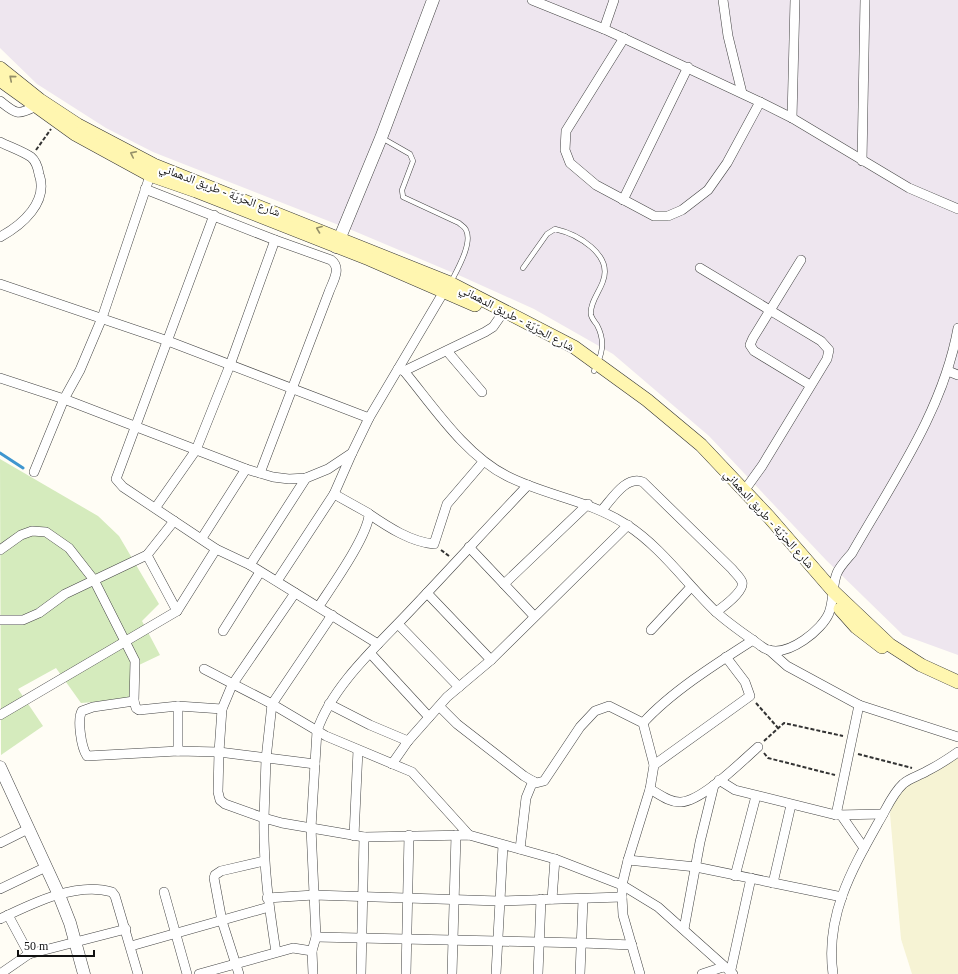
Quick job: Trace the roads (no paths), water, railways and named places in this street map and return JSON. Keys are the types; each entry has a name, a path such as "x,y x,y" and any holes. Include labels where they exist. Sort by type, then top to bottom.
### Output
{"main road":[{"name":"شارع الحرّيّة - طريق الدهماني","path":"0,68 40,100 152,170"},
{"name":"شارع الحرّيّة - طريق الدهماني","path":"0,80 56,122 75,134 152,170 338,242 447,287 538,327 574,347 596,368 660,420 700,456 833,596 890,645 921,665 958,682"},
{"name":"شارع الحرّيّة - طريق الدهماني","path":"447,287 564,352 596,368 681,427 701,445 744,491 833,596 856,627 897,658 958,688"}],"street":[{"path":"338,242 381,138 433,0"},
{"path":"532,0 604,29 742,92 792,118 862,161 928,198 958,209"},
{"path":"604,29 614,0"},
{"path":"723,0 728,36 742,92"},
{"path":"792,118 795,0"},
{"path":"862,161 865,0"},
{"path":"624,38 566,131 565,150 570,163 577,171 596,185 654,216 668,216 682,210 708,190 727,163 760,102"},
{"path":"623,200 688,67"},
{"path":"0,101 13,112 18,113 23,113 34,106"},
{"path":"0,142 31,158 36,164 40,176 41,190 36,206 24,221 0,237"},
{"path":"34,472 64,400 80,370 102,318 152,170"},
{"path":"145,189 336,263 337,268 260,473"},
{"path":"214,215 116,479 123,487 156,507 216,549 250,565 319,606 378,644"},
{"path":"156,507 196,450 230,365 275,240"},
{"path":"801,260 769,310 750,345 754,351 810,385"},
{"path":"700,268 821,341 829,350 827,359 762,466 744,491"},
{"path":"0,284 168,340 369,418"},
{"path":"276,581 334,494 369,418 401,370 447,287"},
{"path":"401,370 447,351 486,332 493,327 500,317"},
{"path":"769,650 779,651 795,645 818,629 829,613 837,573 852,553 926,425 948,371 958,328"},
{"path":"447,351 482,392"},
{"path":"401,370 443,419 483,462 506,476 528,485 588,504 628,525 646,540 716,612 769,650 787,666 859,705 958,737"},
{"path":"948,371 958,375"},
{"path":"0,378 64,400 260,473 289,479 306,478 328,468 352,453"},
{"path":"334,494 390,528 425,543 434,544 447,504 483,462"},
{"path":"202,538 246,469"},
{"path":"250,565 306,478"},
{"path":"602,510 629,482 638,480 643,482 732,569 742,582 742,586 738,594 716,612"},
{"path":"313,974 312,951 316,937 311,828 317,731 328,704 378,644 528,485"},
{"path":"504,584 588,504"},
{"path":"319,606 362,536 369,521 369,514"},
{"path":"0,620 23,620 39,613 65,594 146,555 174,521"},
{"path":"392,764 408,741 458,687 491,660 628,525"},
{"path":"0,550 21,535 32,531 46,532 69,548 94,580 135,661 134,701 135,706 139,710 178,706 222,709"},
{"path":"469,547 534,616"},
{"path":"0,715 177,611 216,549"},
{"path":"146,555 177,611"},
{"path":"223,631 260,572"},
{"path":"651,630 691,586"},
{"path":"295,593 232,685 222,709 218,792 220,800 225,804 272,822 364,837 469,835 555,859 622,885 658,908 684,929 729,972"},
{"path":"427,593 491,660"},
{"path":"276,952 268,902 264,860 266,759 272,704 332,615"},
{"path":"398,624 458,687"},
{"path":"643,723 656,709 726,657 753,640"},
{"path":"370,653 429,717"},
{"path":"654,765 750,696 748,687 726,657"},
{"path":"204,669 232,685 272,704 317,731 412,772 469,835"},
{"path":"134,701 93,707 82,711 80,715 82,740 87,756 178,751 219,752 315,764"},
{"path":"328,704 370,726 408,741"},
{"path":"859,705 844,777 838,815 864,848"},
{"path":"178,706 178,751"},
{"path":"440,707 457,724 524,776 536,783 544,781 580,727 595,711 609,706 643,723 654,765 650,789 628,860 622,885 623,915 640,974"},
{"path":"650,789 668,799 680,802 692,800 716,783 758,747"},
{"path":"354,836 358,750"},
{"path":"833,974 831,950 833,924 842,897 864,848 883,814 903,784 927,772 958,752"},
{"path":"0,767 5,787 28,829 59,895 76,943 84,974"},
{"path":"520,849 526,798 533,781"},
{"path":"716,783 756,796 838,815 883,814"},
{"path":"684,929 696,867 716,783"},
{"path":"735,876 756,796"},
{"path":"773,884 791,805"},
{"path":"0,843 28,829"},
{"path":"406,974 409,835"},
{"path":"452,974 456,835"},
{"path":"361,974 361,938 364,896 364,837"},
{"path":"496,974 503,845"},
{"path":"552,899 555,859"},
{"path":"238,974 236,963 222,920 214,882 215,875 221,871 264,860"},
{"path":"628,860 696,867 842,897"},
{"path":"0,889 46,867"},
{"path":"729,972 751,878"},
{"path":"29,954 4,917 35,902 59,895 90,890 112,892 115,896 126,929 137,974"},
{"path":"164,892 187,974"},
{"path":"131,946 222,920 268,902 314,895 408,899 453,898 499,901 541,899 584,900 622,897"},
{"path":"538,974 538,942 541,899"},
{"path":"580,974 584,900"},
{"path":"0,974 29,954 126,929"},
{"path":"316,937 498,940 632,946"},
{"path":"199,974 293,948 312,951"},
{"path":"702,974 729,972"}],"lane":[{"path":"381,138 410,154 413,161 402,190 404,197 459,223 466,229 468,237 466,251 447,287"},
{"path":"523,268 547,234 555,229 566,232 599,253 605,265 604,279 591,308 591,316 603,340 602,353 596,368"}],"waterway":[{"path":"0,453 23,468"}]}
